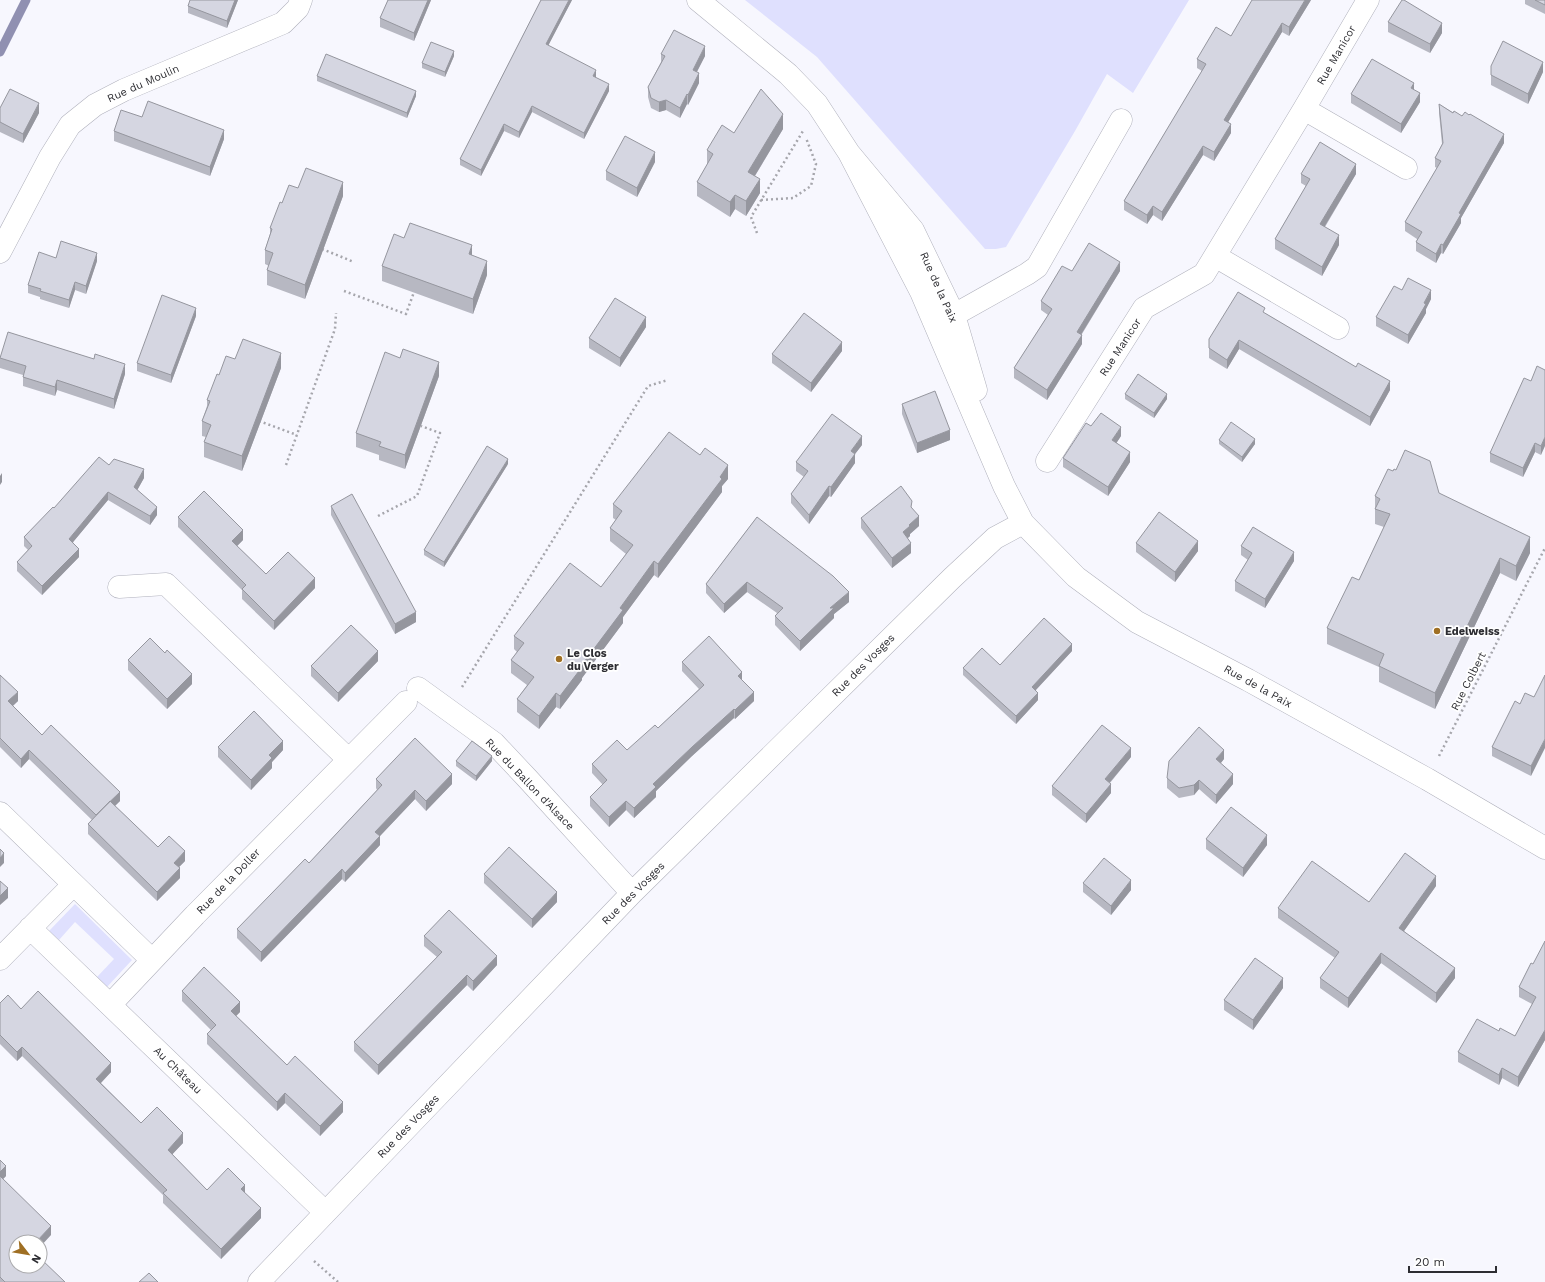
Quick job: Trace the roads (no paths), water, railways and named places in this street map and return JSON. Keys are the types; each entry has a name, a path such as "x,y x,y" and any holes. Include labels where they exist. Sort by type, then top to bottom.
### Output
{"street":[{"name":"Rue du Moulin","path":"0,252 50,157 70,125 95,105 124,90 234,45 283,23 298,8 301,0"},
{"name":"Rue de la Paix","path":"698,0 788,74 817,104 849,153 921,292 1004,486 1023,523 1076,577 1137,622 1248,680 1427,779 1545,848"},
{"name":"Rue Manicor","path":"1047,461 1144,308 1204,274 1368,0"},
{"path":"1304,109 1406,168"},
{"path":"954,315 1037,267 1121,120"},
{"name":"Rue de la Paix","path":"849,153 913,230 954,315 1004,486"},
{"path":"1215,256 1338,328"},
{"name":"Rue des Vosges","path":"259,1282 632,893 952,578 995,538 1023,523"},
{"path":"119,587 166,584 348,759"},
{"name":"Rue du Ballon d'Alsace","path":"412,695 449,710 494,743 632,893"},
{"name":"Rue de la Doller","path":"110,1005 152,960 412,695"},
{"path":"0,813 152,960"},
{"path":"0,959 73,884"},
{"name":"Au Château","path":"30,928 325,1212"}],"waterway":[{"path":"0,52 26,0"}],"place":[{"name":"Edelweiss","path":"1437,631"},
{"name":"Le Clos du Verger","path":"559,659"}]}
